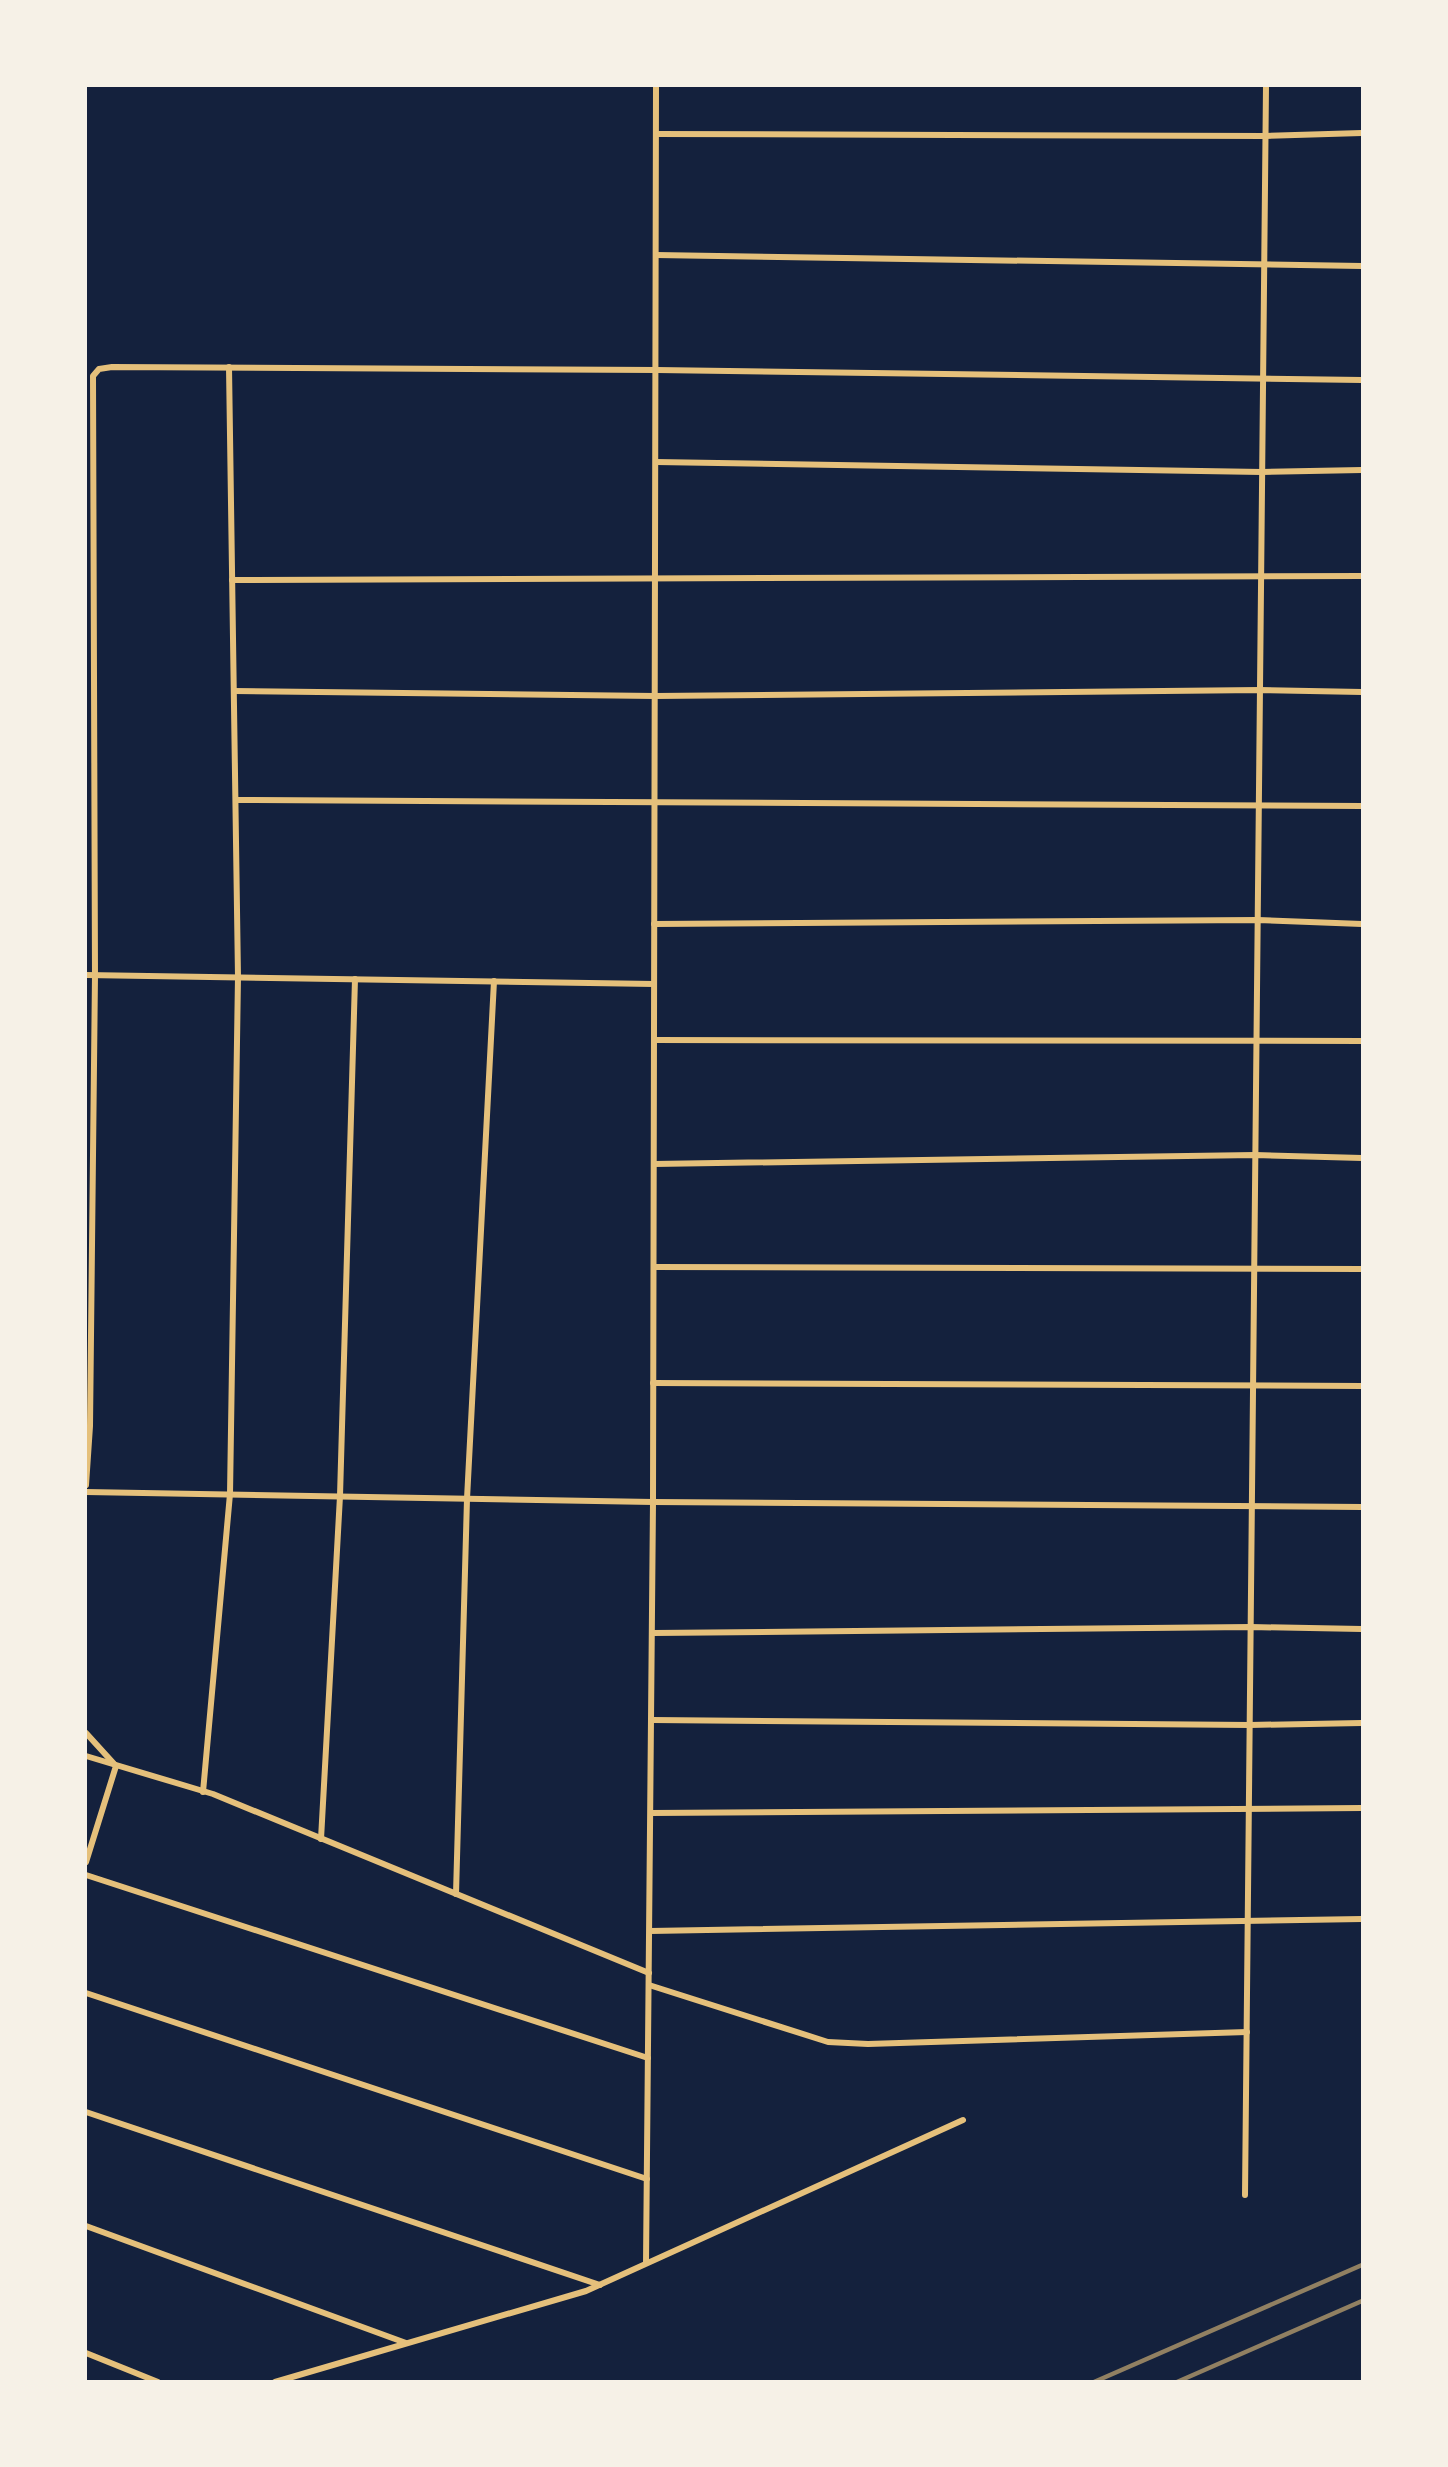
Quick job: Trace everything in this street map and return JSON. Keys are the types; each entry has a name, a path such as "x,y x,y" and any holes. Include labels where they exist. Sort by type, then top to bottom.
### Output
{"street":[{"path":"646,2263 653,1633 656,86"},
{"path":"1245,2195 1266,86"},
{"path":"656,134 1265,136 1362,133"},
{"path":"656,255 1362,266"},
{"path":"203,1792 230,1494 238,977 229,367"},
{"path":"86,1485 90,1426 95,975 93,376 99,369 229,367 657,370 1362,380"},
{"path":"656,462 1262,472 1362,470"},
{"path":"232,580 1362,576"},
{"path":"234,691 655,696 1260,690 1362,692"},
{"path":"236,800 1362,806"},
{"path":"654,924 1258,920 1362,924"},
{"path":"86,975 654,984"},
{"path":"321,1839 340,1496 355,979"},
{"path":"456,1894 467,1499 494,981"},
{"path":"654,1040 1362,1041"},
{"path":"654,1164 1255,1155 1362,1158"},
{"path":"654,1268 1362,1269"},
{"path":"653,1383 1362,1386"},
{"path":"86,1492 653,1502 1362,1507"},
{"path":"653,1633 1251,1627 1362,1629"},
{"path":"652,1720 1250,1725 1362,1723"},
{"path":"86,1733 116,1766"},
{"path":"86,1756 203,1792 649,1973"},
{"path":"86,1862 116,1766"},
{"path":"651,1814 1362,1808"},
{"path":"86,1875 648,2058"},
{"path":"650,1931 1362,1919"},
{"path":"649,1985 828,2042 868,2044 1247,2032"},
{"path":"86,1994 647,2179"},
{"path":"86,2112 600,2285"},
{"path":"275,2382 586,2291 963,2120"},
{"path":"86,2226 407,2343"},
{"path":"86,2353 158,2382"}],"railway":[{"path":"1094,2382 1362,2265"},
{"path":"1177,2382 1362,2301"}]}
